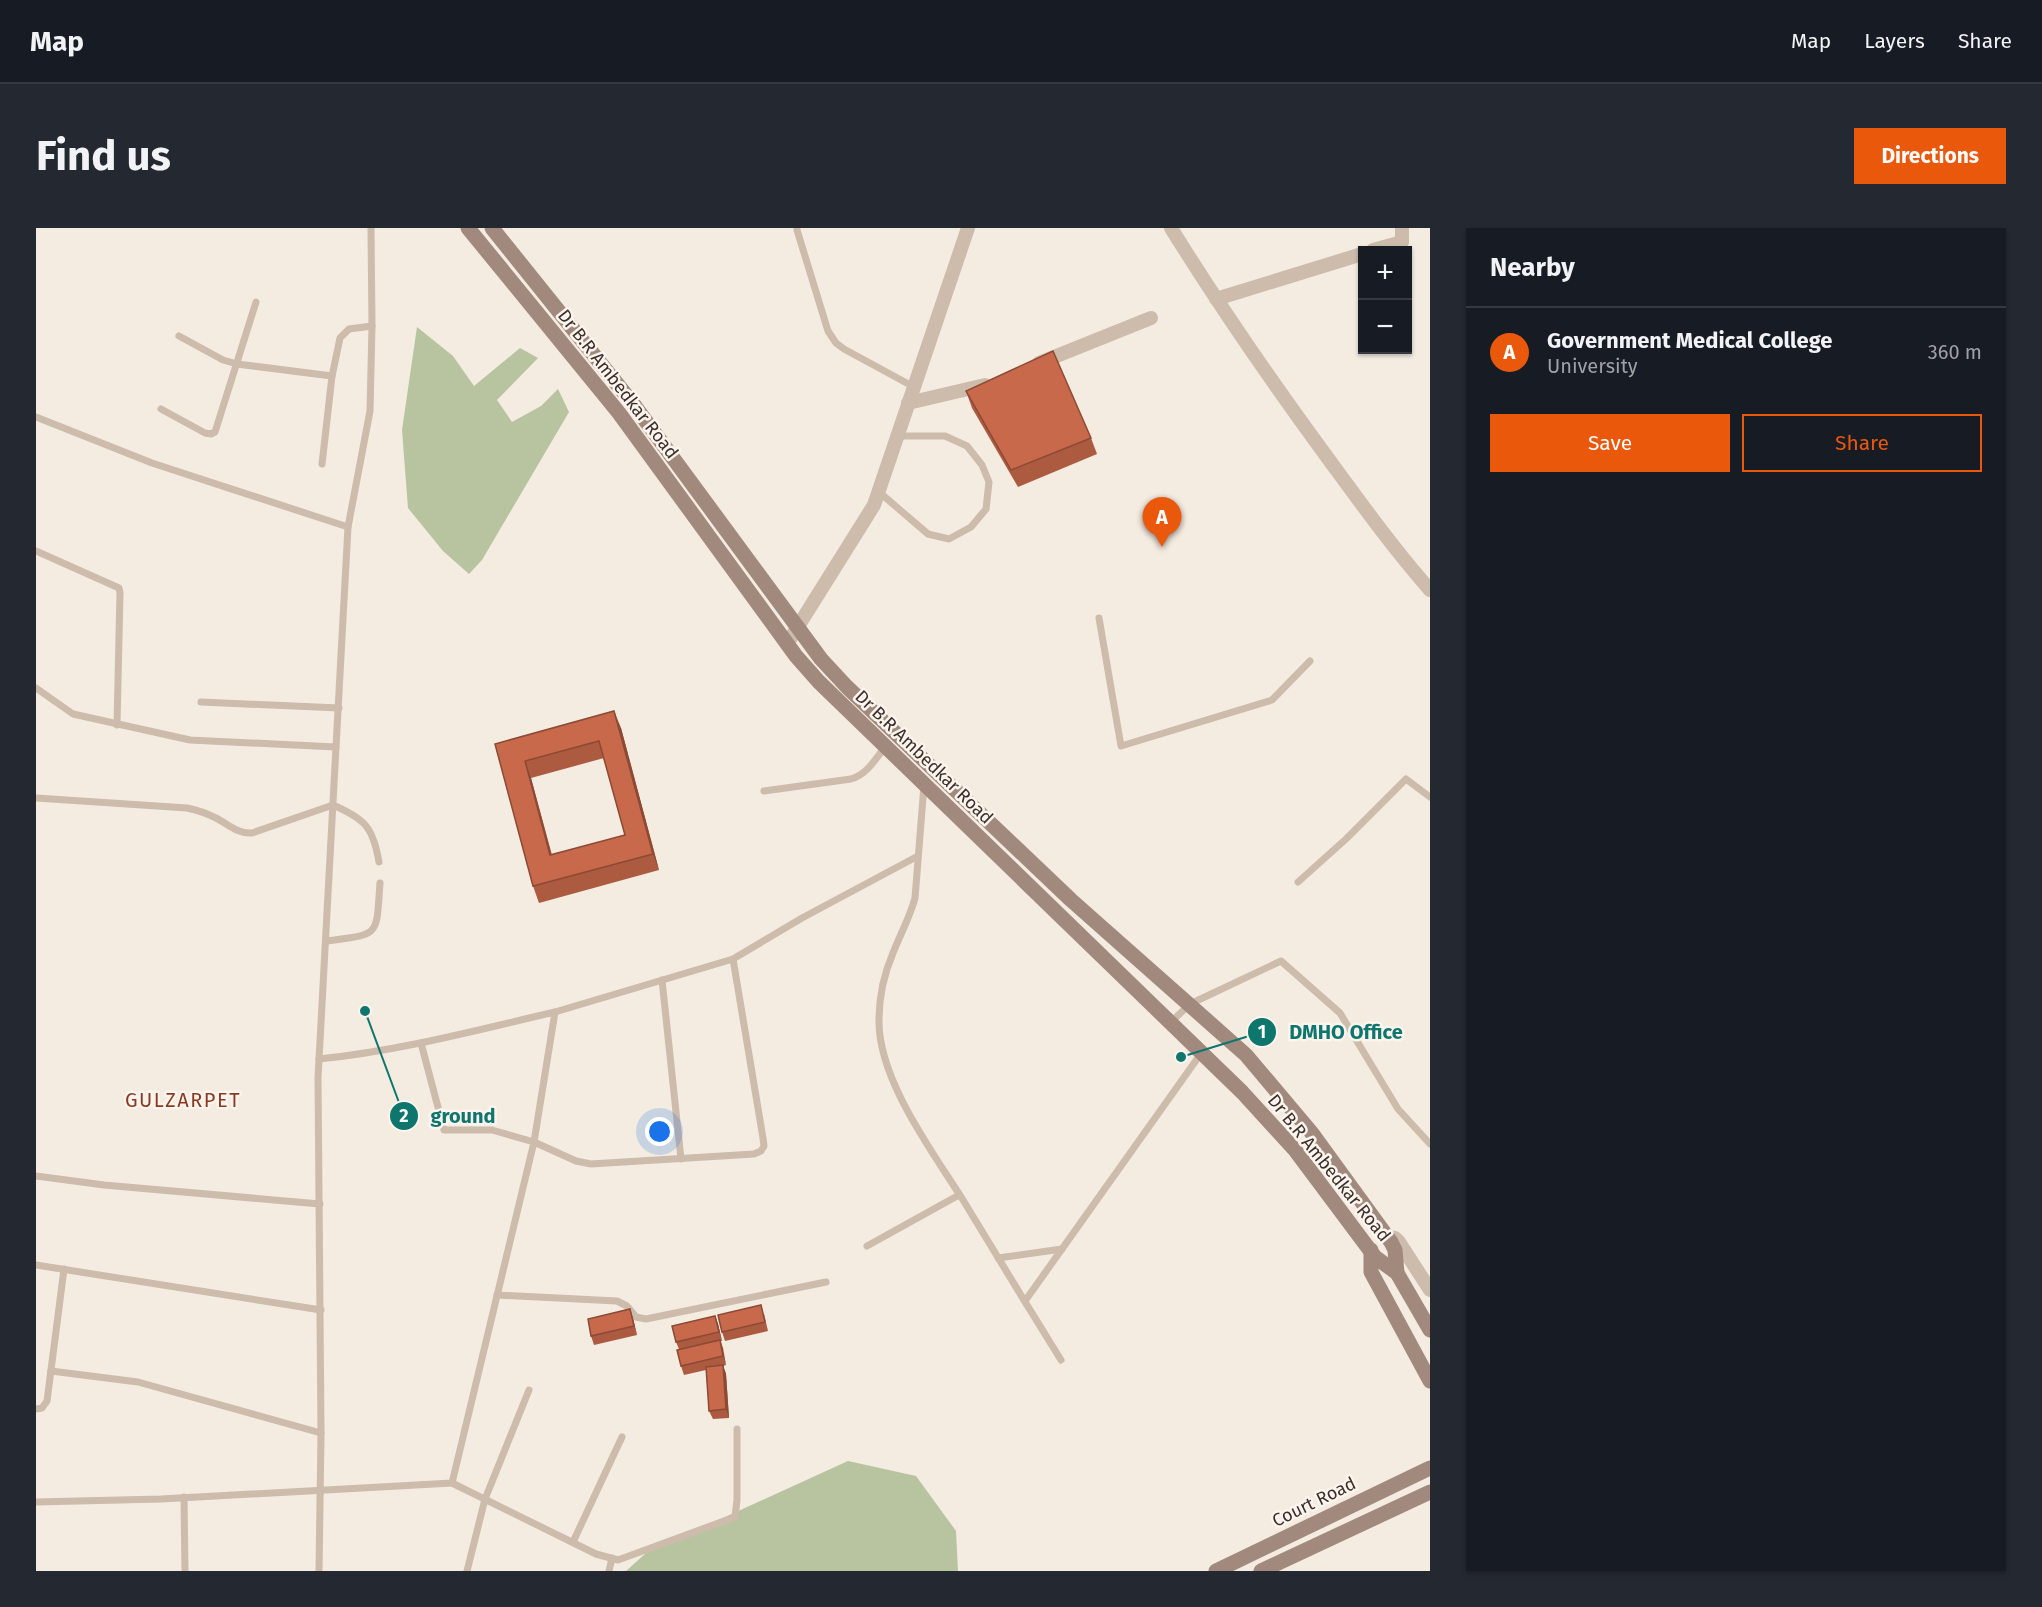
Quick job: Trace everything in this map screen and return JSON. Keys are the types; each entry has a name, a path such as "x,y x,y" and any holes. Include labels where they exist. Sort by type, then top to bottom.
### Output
{"street":[{"name":"Dr B.R Ambedkar Road","path":"468,228 619,413 787,644 819,682 1242,1092 1295,1150 1375,1257 1401,1278"},
{"name":"Dr B.R Ambedkar Road","path":"492,228 651,428 821,659 847,687 1071,900 1246,1055 1267,1079 1311,1132 1387,1237 1395,1250 1401,1278 1430,1330"},
{"path":"787,644 874,505 968,228"},
{"path":"1171,228 1238,334 1353,495 1430,590"},
{"path":"1388,246 1402,242 1402,228"},
{"path":"1216,299 1358,255"},
{"path":"1022,370 1151,318"},
{"path":"908,404 979,387 1000,378"},
{"path":"639,440 651,428"},
{"path":"1387,1237 1395,1238 1399,1242 1430,1290"},
{"path":"1371,1250 1371,1272 1430,1381"},
{"name":"Court Road","path":"1216,1571 1430,1468"},
{"path":"1261,1571 1430,1492"}],"lane":[{"path":"320,1571 319,1059 348,527 370,411 371,228"},
{"path":"796,230 828,331 836,343 914,387"},
{"path":"161,409 205,433 215,432 256,302"},
{"path":"322,464 332,375 340,338 349,329 372,326"},
{"path":"180,336 223,360 237,364 332,375"},
{"path":"36,417 152,463 348,527"},
{"path":"879,492 928,534 949,539 971,527 986,509 989,482 982,465 966,446 945,436 897,436"},
{"path":"36,550 116,587 120,591 117,725"},
{"path":"1099,618 1121,746 1272,700 1310,661"},
{"path":"36,688 74,714 190,740 336,747"},
{"path":"201,702 339,708"},
{"path":"764,791 851,779 866,771 885,747"},
{"path":"933,769 924,784 915,898 912,911 886,972 880,1000 878,1022 881,1044 894,1082 916,1124 1061,1360"},
{"path":"1298,882 1406,779 1430,797"},
{"path":"36,798 187,808 207,814 245,833 252,833 333,805 355,815 367,825 376,845 379,861"},
{"path":"319,1059 364,1054 421,1043 555,1012 733,959 802,918 918,856"},
{"path":"326,941 361,937 374,929 377,922 380,883"},
{"path":"421,1043 444,1130 492,1130 534,1142 576,1161 591,1164 754,1154 761,1151 764,1146 733,959"},
{"path":"1170,1023 1190,1004 1281,961 1340,1013 1398,1109 1430,1144"},
{"path":"662,980 681,1159"},
{"path":"452,1483 534,1142 555,1012"},
{"path":"1025,1301 1202,1052"},
{"path":"36,1176 104,1185 320,1204"},
{"path":"867,1246 959,1195"},
{"path":"998,1258 1062,1249"},
{"path":"36,1265 321,1310"},
{"path":"36,1409 45,1405 64,1269"},
{"path":"497,1295 617,1301 627,1306 636,1317 646,1319 826,1282"},
{"path":"51,1371 138,1382 321,1433"},
{"path":"467,1571 485,1499 529,1390"},
{"path":"36,1502 452,1483 596,1554 618,1560 735,1517 737,1429"},
{"path":"573,1542 622,1437"},
{"path":"184,1497 185,1571"},
{"path":"609,1571 612,1558"}],"green space":[{"path":"417,327 453,356 474,386 520,348 538,358 497,400 512,422 541,406 558,389 569,412 482,560 469,574 443,551 408,508 402,430"},
{"path":"848,1461 916,1476 956,1531 958,1571 626,1571 646,1553"}],"building":[{"path":"1053,351 1091,438 1011,470 966,391"},
{"path":"614,711 653,854 533,886 495,744","holes":["599,741 625,835 550,855 525,761"]},
{"path":"761,1305 765,1322 722,1332 718,1315"},
{"path":"630,1309 634,1326 591,1336 588,1319"},
{"path":"715,1316 719,1332 676,1342 672,1326"},
{"path":"720,1340 723,1356 681,1366 677,1350"},
{"path":"723,1365 726,1409 709,1411 706,1367"}],"place":[{"name":"Government Medical College","path":"1162,547"},
{"name":"ground","path":"365,1011"},
{"name":"DMHO Office","path":"1181,1057"}],"district":[{"name":"GULZARPET","path":"183,1100"}]}
